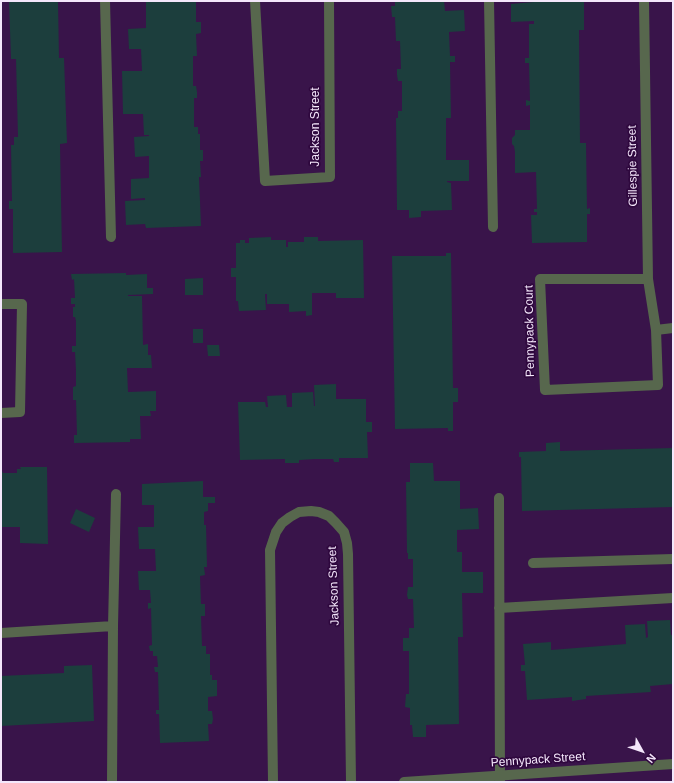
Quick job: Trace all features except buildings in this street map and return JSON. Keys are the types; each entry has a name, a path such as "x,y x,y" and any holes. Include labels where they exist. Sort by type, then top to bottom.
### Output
{"street":[{"path":"105,1 111,237"},
{"name":"Jackson Street","path":"255,1 265,181 330,177 329,1"},
{"path":"489,1 493,227"},
{"name":"Gillespie Street","path":"644,1 648,279 656,330"},
{"name":"Pennypack Court","path":"648,279 540,279 545,390 658,386 656,330"},
{"path":"1,304 22,304 20,412 1,413"},
{"path":"656,330 673,328"},
{"path":"112,782 116,494"},
{"path":"499,498 500,779"},
{"name":"Jackson Street","path":"273,782 270,550 272,541 282,524 299,512 311,511 320,512 329,516 344,532 348,554 351,782"},
{"path":"532,563 673,559"},
{"path":"499,608 673,598"},
{"path":"1,633 113,626"},
{"name":"Pennypack Street","path":"404,782 500,779 673,764"}]}
